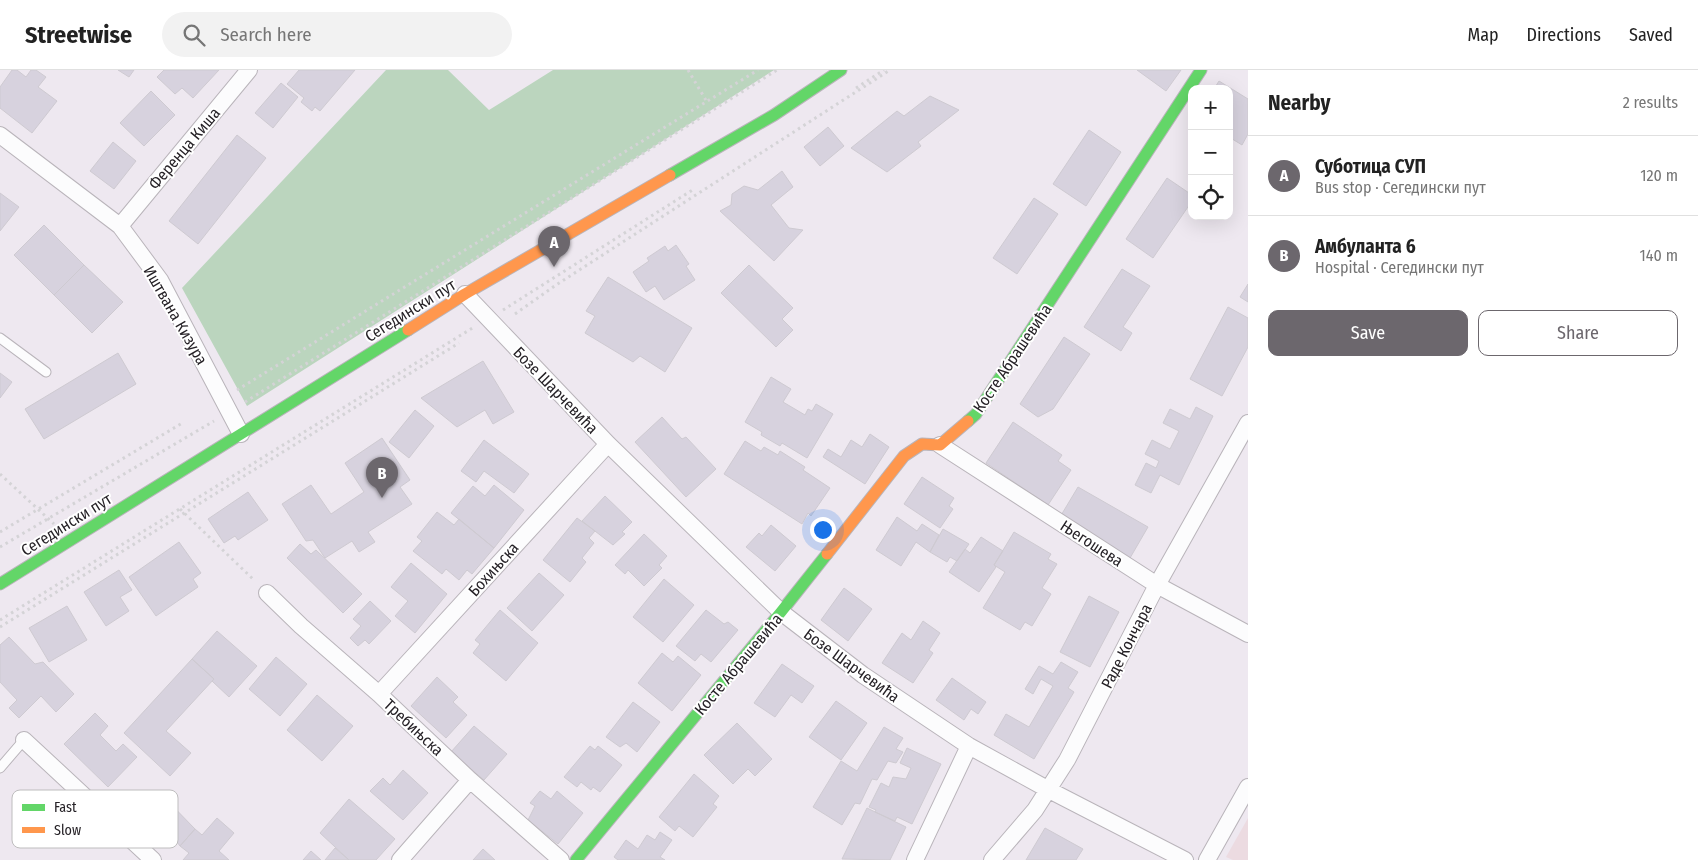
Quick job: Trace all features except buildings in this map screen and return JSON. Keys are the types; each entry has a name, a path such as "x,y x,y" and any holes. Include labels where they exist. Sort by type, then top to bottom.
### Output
{"street":[{"name":"Ференца Киша","path":"120,226 248,70"},
{"name":"Сегедински пут","path":"0,584 465,294 774,115 842,70"},
{"name":"Косте Абрашевића","path":"576,860 781,612 904,456 922,444 940,445 976,414 1200,70"},
{"name":"Иштвана Кизура","path":"0,135 120,226 160,280 241,434"},
{"name":"Бозе Шарчевића","path":"465,294 608,444 781,612 863,675 969,746 1049,790 1185,860"},
{"name":"Раде Кончара","path":"992,860 1035,810 1067,760 1157,585 1248,422"},
{"name":"Бохињска","path":"379,694 608,444"},
{"name":"Његошева","path":"940,445 1157,585 1248,634"},
{"name":"Требињска","path":"267,593 301,626 379,694 470,780 561,860"},
{"path":"24,740 78,790"},
{"path":"915,860 969,746"},
{"path":"400,860 470,780"},
{"path":"1207,860 1248,786"},
{"path":"140,848 153,860"}],"lane":[{"path":"0,338 46,372"},
{"path":"0,768 24,740"}],"path":[{"path":"688,70 706,102"},
{"path":"235,391 758,70"},
{"path":"0,547 229,412 777,70"},
{"path":"742,159 884,70"},
{"path":"515,314 556,285 890,70"},
{"path":"0,620 700,186"},
{"path":"0,627 459,343"},
{"path":"0,532 184,422"},
{"path":"0,474 71,540"},
{"path":"180,508 267,593"}],"shaded area":[{"path":"1248,818 1248,860 1233,860 1226,857"}],"green space":[{"path":"386,70 448,70 489,110 553,70 774,70 247,406 182,288"}],"traffic: fast":[{"path":"670,175 774,115 841,70"},
{"path":"968,421 976,414 1201,70"},
{"path":"0,584 408,330"},
{"path":"576,860 827,554"}],"traffic: slow":[{"path":"408,330 465,294 670,175"},
{"path":"827,554 904,456 922,444 940,445 968,421"}],"place":[{"name":"Суботица СУП","path":"554,267"},
{"name":"Амбуланта 6","path":"382,498"}]}
